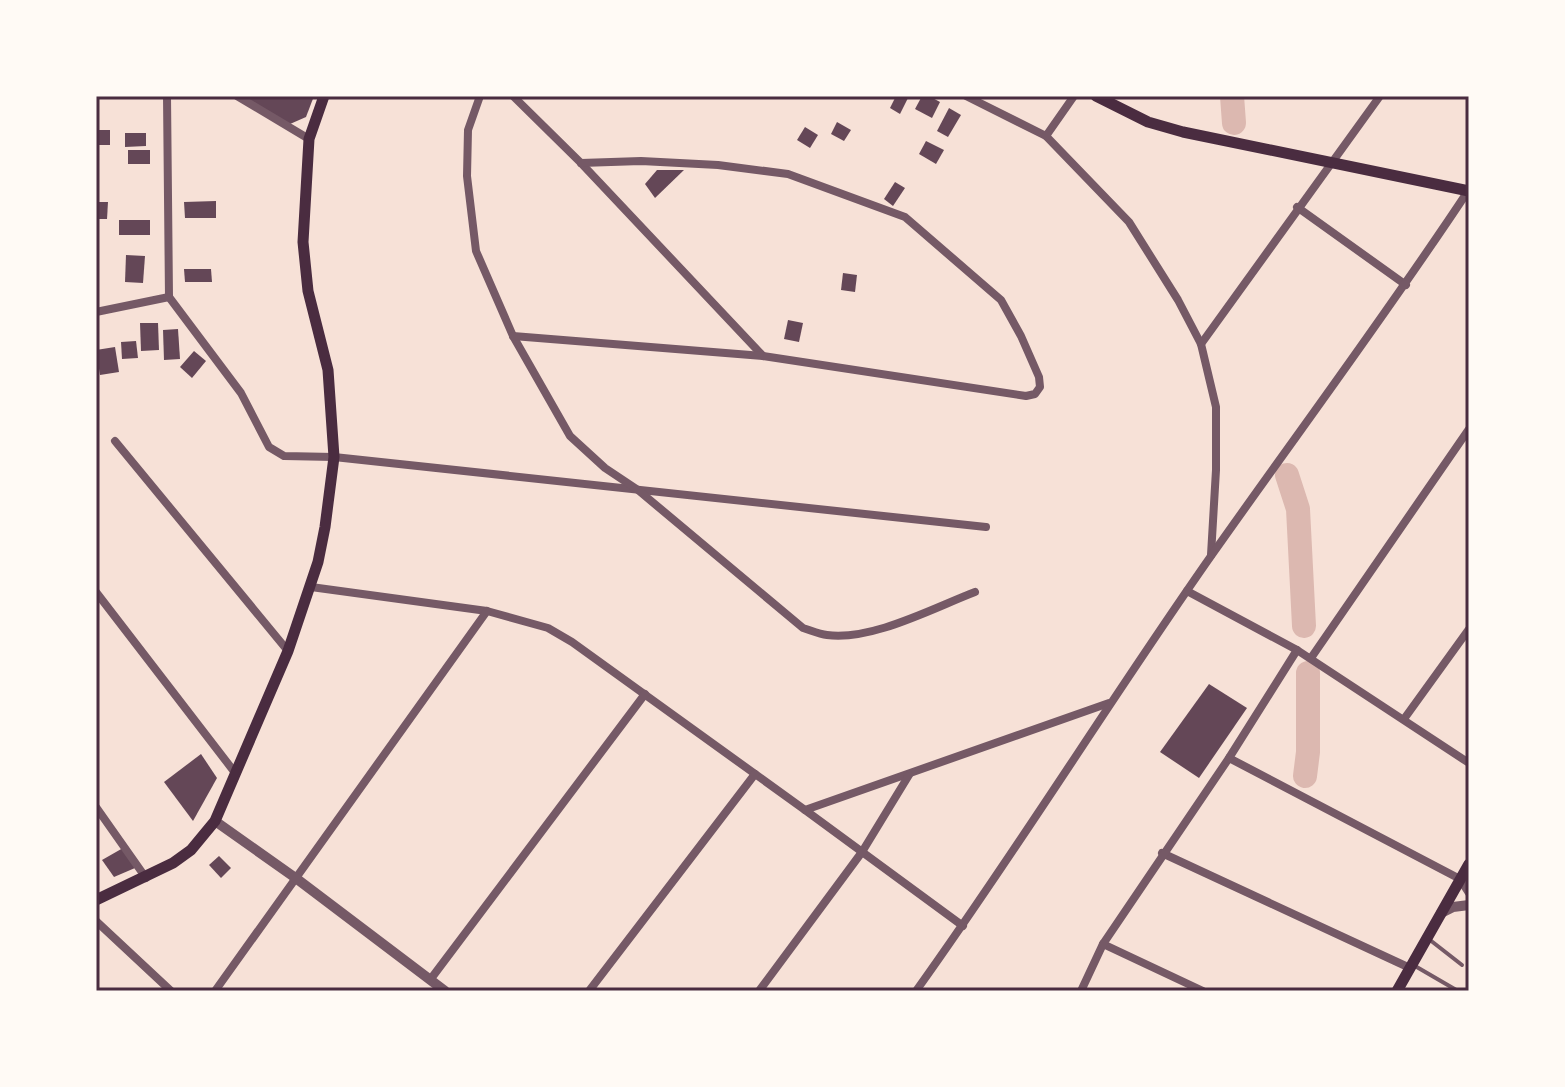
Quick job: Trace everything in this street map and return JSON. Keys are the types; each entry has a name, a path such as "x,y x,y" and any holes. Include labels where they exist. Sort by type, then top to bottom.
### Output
{"main road":[{"path":"96,900 146,878 191,850 215,821 288,651 311,587 325,527 334,457 328,370 308,291 303,242 309,139 324,96"},
{"path":"1096,96 1148,122 1469,191"},
{"path":"1397,991 1469,864"}],"street":[{"path":"167,96 169,297 241,393 269,447 284,456 334,457 986,527"},
{"path":"237,96 309,139"},
{"path":"480,96 468,130 467,176 476,251 513,336 570,436 605,468 638,490 803,628 825,635 852,636 880,629 975,592"},
{"path":"513,96 581,163 763,356"},
{"path":"966,96 1046,136 1129,222 1178,300 1201,344 1216,407 1216,470 1210,557"},
{"path":"1046,136 1074,96"},
{"path":"1201,344 1380,96"},
{"path":"513,336 763,356 1026,396 1035,394 1040,387 1039,377 1021,336 1001,300 905,217 788,174 672,163 581,163"},
{"path":"916,991 963,926 1210,557 1406,285 1469,191"},
{"path":"1297,207 1406,285"},
{"path":"96,312 169,297"},
{"path":"1311,658 1469,429"},
{"path":"115,441 288,651"},
{"path":"311,587 487,611 548,628 645,694 963,926"},
{"path":"1187,591 1311,658 1469,763"},
{"path":"96,592 236,774"},
{"path":"215,991 487,611"},
{"path":"1404,719 1469,629"},
{"path":"1081,991 1103,944 1229,758 1297,650"},
{"path":"430,980 645,694"},
{"path":"805,810 1110,703"},
{"path":"1229,758 1460,879 1469,893"},
{"path":"589,991 755,774"},
{"path":"759,991 862,852 910,775"},
{"path":"96,807 146,878"},
{"path":"215,821 445,991"},
{"path":"1162,853 1411,966"},
{"path":"1441,913 1453,907 1469,905"},
{"path":"96,921 171,991"},
{"path":"1103,944 1203,991"}],"lane":[{"path":"1428,938 1462,965"},
{"path":"1411,966 1458,991"}],"building":[{"path":"242,96 314,96 306,117 290,124"},
{"path":"896,96 909,96 900,114 890,108"},
{"path":"922,96 940,102 932,118 915,109"},
{"path":"949,108 961,115 948,137 937,131"},
{"path":"837,122 851,130 844,141 831,134"},
{"path":"805,127 818,135 810,148 797,140"},
{"path":"96,130 110,130 110,145 96,145"},
{"path":"125,133 146,133 146,146 125,147"},
{"path":"926,141 944,150 936,164 919,154"},
{"path":"128,150 150,150 150,164 128,164"},
{"path":"657,170 684,170 655,198 645,184"},
{"path":"895,182 905,188 893,206 884,199"},
{"path":"216,201 216,218 185,218 184,202"},
{"path":"96,202 108,202 107,219 96,219"},
{"path":"119,220 150,220 150,235 119,235"},
{"path":"126,255 145,256 143,283 125,282"},
{"path":"184,269 211,269 212,282 185,282"},
{"path":"843,273 857,275 855,292 841,290"},
{"path":"788,320 803,323 799,342 784,339"},
{"path":"140,323 158,323 159,350 141,351"},
{"path":"178,329 180,359 164,360 163,330"},
{"path":"136,341 138,358 122,359 121,342"},
{"path":"115,347 119,372 100,375 96,350"},
{"path":"194,351 206,361 192,378 180,367"},
{"path":"1209,684 1247,708 1199,778 1160,752"},
{"path":"201,754 217,778 193,821 164,782"},
{"path":"123,848 135,868 114,877 102,860"},
{"path":"219,856 231,868 221,878 209,865"}],"waterway":[{"path":"1232,96 1234,123"},
{"path":"1287,475 1298,509 1304,626"},
{"path":"1305,776 1308,673"}]}
